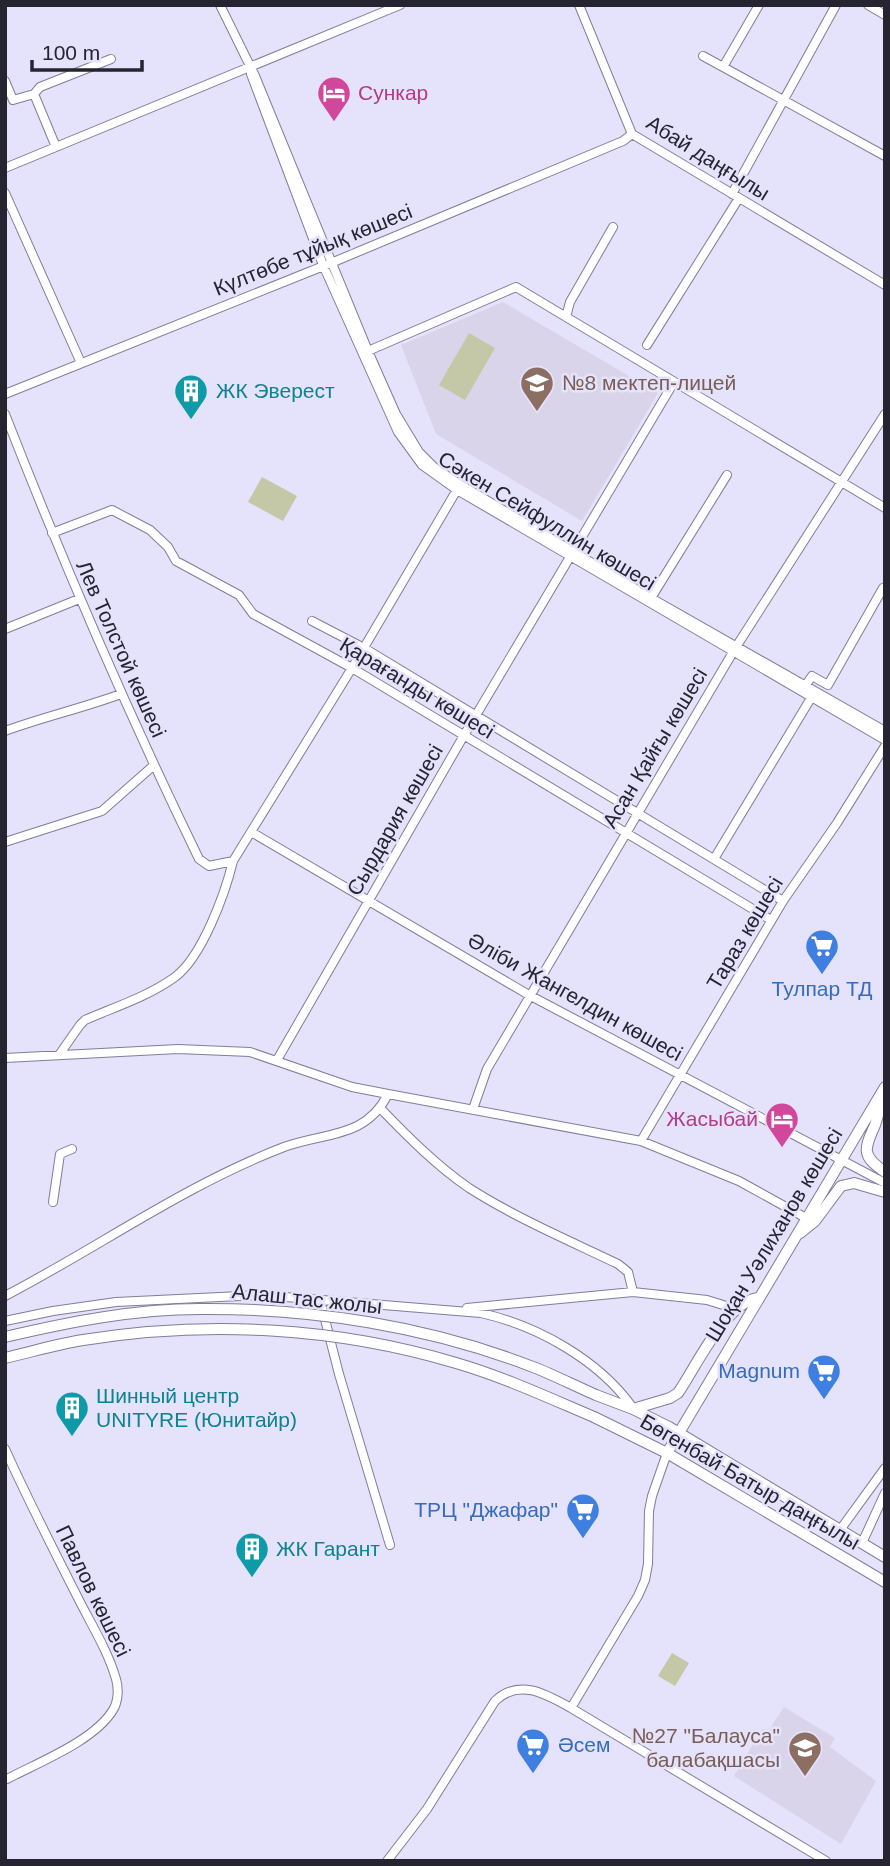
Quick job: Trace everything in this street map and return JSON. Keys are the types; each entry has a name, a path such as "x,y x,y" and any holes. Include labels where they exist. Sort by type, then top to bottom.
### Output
{"main road":[{"name":"Шоқан Уәлиханов көшесі","path":"667,1453 885,1087"},
{"path":"885,1087 866,1149 872,1163 885,1172"},
{"path":"795,1237 815,1221 841,1186 854,1182 885,1192"},
{"path":"633,1409 678,1393 712,1339 736,1309 748,1300 758,1298"},
{"name":"Алаш тас жолы","path":"5,1337 117,1315 198,1308 277,1311 383,1325 437,1337 533,1367 596,1395"},
{"name":"Алаш тас жолы","path":"5,1358 82,1340 165,1331 246,1329 331,1336 407,1350 456,1363 508,1380 594,1418"},
{"name":"Бөгенбай Батыр даңғылы","path":"596,1395 633,1409 679,1434 885,1557"},
{"name":"Бөгенбай Батыр даңғылы","path":"594,1418 667,1453 885,1582"}],"street":[{"name":"Сәкен Сейфуллин көшесі","path":"220,5 256,76 327,264 398,432 422,465 734,650 885,731"},
{"path":"5,168 400,5"},
{"name":"Абай даңғылы","path":"579,5 632,134 885,285"},
{"path":"723,66 759,5"},
{"path":"647,345 736,196 836,5"},
{"path":"868,5 885,15"},
{"path":"703,56 885,156"},
{"path":"5,81 13,100 34,94 40,87 111,59"},
{"path":"34,94 56,147"},
{"name":"Күлтөбе тұйық көшесі","path":"5,394 327,264 620,142 632,134"},
{"path":"5,193 81,363"},
{"path":"566,317 570,302 613,227"},
{"name":"Сәкен Сейфуллин көшесі","path":"327,264 396,414 414,444 435,467 459,487"},
{"path":"368,351 516,287 885,508"},
{"name":"Сырдария көшесі","path":"277,1060 463,737 674,382"},
{"name":"Лев Толстой көшесі","path":"5,414 79,599 153,766 199,859 209,866 233,861"},
{"name":"Асан Қайғы көшесі","path":"473,1109 487,1069 625,832 734,650 885,414"},
{"name":"Сәкен Сейфуллин көшесі","path":"651,597 727,475"},
{"path":"59,1055 72,1040 79,1025 156,988 185,968 196,954 229,882 233,861 253,833 459,487"},
{"name":"Қарағанды көшесі","path":"52,533 112,510 150,530 169,547 176,561 239,595 253,614 352,668 771,920"},
{"name":"Сәкен Сейфуллин көшесі","path":"571,554 651,597 811,698 885,740"},
{"path":"805,686 812,676 828,685 883,588"},
{"path":"5,629 79,599"},
{"name":"Қарағанды көшесі","path":"312,621 364,648 783,901"},
{"path":"5,731 121,694"},
{"path":"714,859 811,698"},
{"name":"Тараз көшесі","path":"641,1141 771,920 885,746"},
{"path":"5,842 102,811 153,766"},
{"name":"Әліби Жангелдин көшесі","path":"253,833 529,995 885,1183"},
{"path":"5,1058 178,1049 250,1052 352,1087 641,1141 739,1181 806,1218"},
{"path":"5,1296 57,1269 214,1176 287,1146 338,1134 360,1125 381,1110 388,1094"},
{"path":"381,1110 413,1142 469,1187 524,1219 618,1264 628,1272 634,1292"},
{"path":"52,1202 60,1154 72,1149"},
{"path":"447,1310 634,1292 707,1300 724,1303 736,1309"},
{"path":"5,1321 116,1302 261,1295 481,1313 510,1320 574,1353 620,1390 633,1409"},
{"path":"320,1300 390,1545"},
{"name":"Павлов көшесі","path":"5,1450 99,1640 116,1679 118,1693 115,1709 100,1726 7,1779"},
{"name":"Шоқан Уәлиханов көшесі","path":"571,1708 645,1580 649,1511 667,1453"},
{"path":"840,1530 885,1468"},
{"path":"862,1544 885,1492 874,1485"},
{"path":"387,1861 428,1809 464,1747 502,1695 517,1689 531,1690 571,1708 826,1861"},
{"path":"806,1861 811,1852"}],"shaded area":[{"name":"№8 мектеп-лицей","path":"503,302 658,393 582,521 436,434 401,345"},
{"name":"№27 \"Балауса\" балабақшасы","path":"784,1707 835,1738 830,1747 876,1781 841,1844 734,1776 762,1729 769,1730"}],"green space":[{"path":"469,333 495,348 465,400 439,385"},
{"path":"262,477 297,496 283,521 248,502"},
{"path":"672,1653 689,1663 675,1686 658,1676"}],"place":[{"name":"Сункар","path":"334,123"},
{"name":"№8 мектеп-лицей","path":"537,413"},
{"name":"ЖК Эверест","path":"191,421"},
{"name":"Тулпар ТД","path":"822,976"},
{"name":"Жасыбай","path":"782,1149"},
{"name":"Magnum","path":"824,1401"},
{"name":"Шинный центр UNITYRE (Юнитайр)","path":"72,1438"},
{"name":"ТРЦ \"Джафар\"","path":"583,1540"},
{"name":"ЖК Гарант","path":"252,1579"},
{"name":"Әсем","path":"533,1775"},
{"name":"№27 \"Балауса\" балабақшасы","path":"805,1778"}]}
